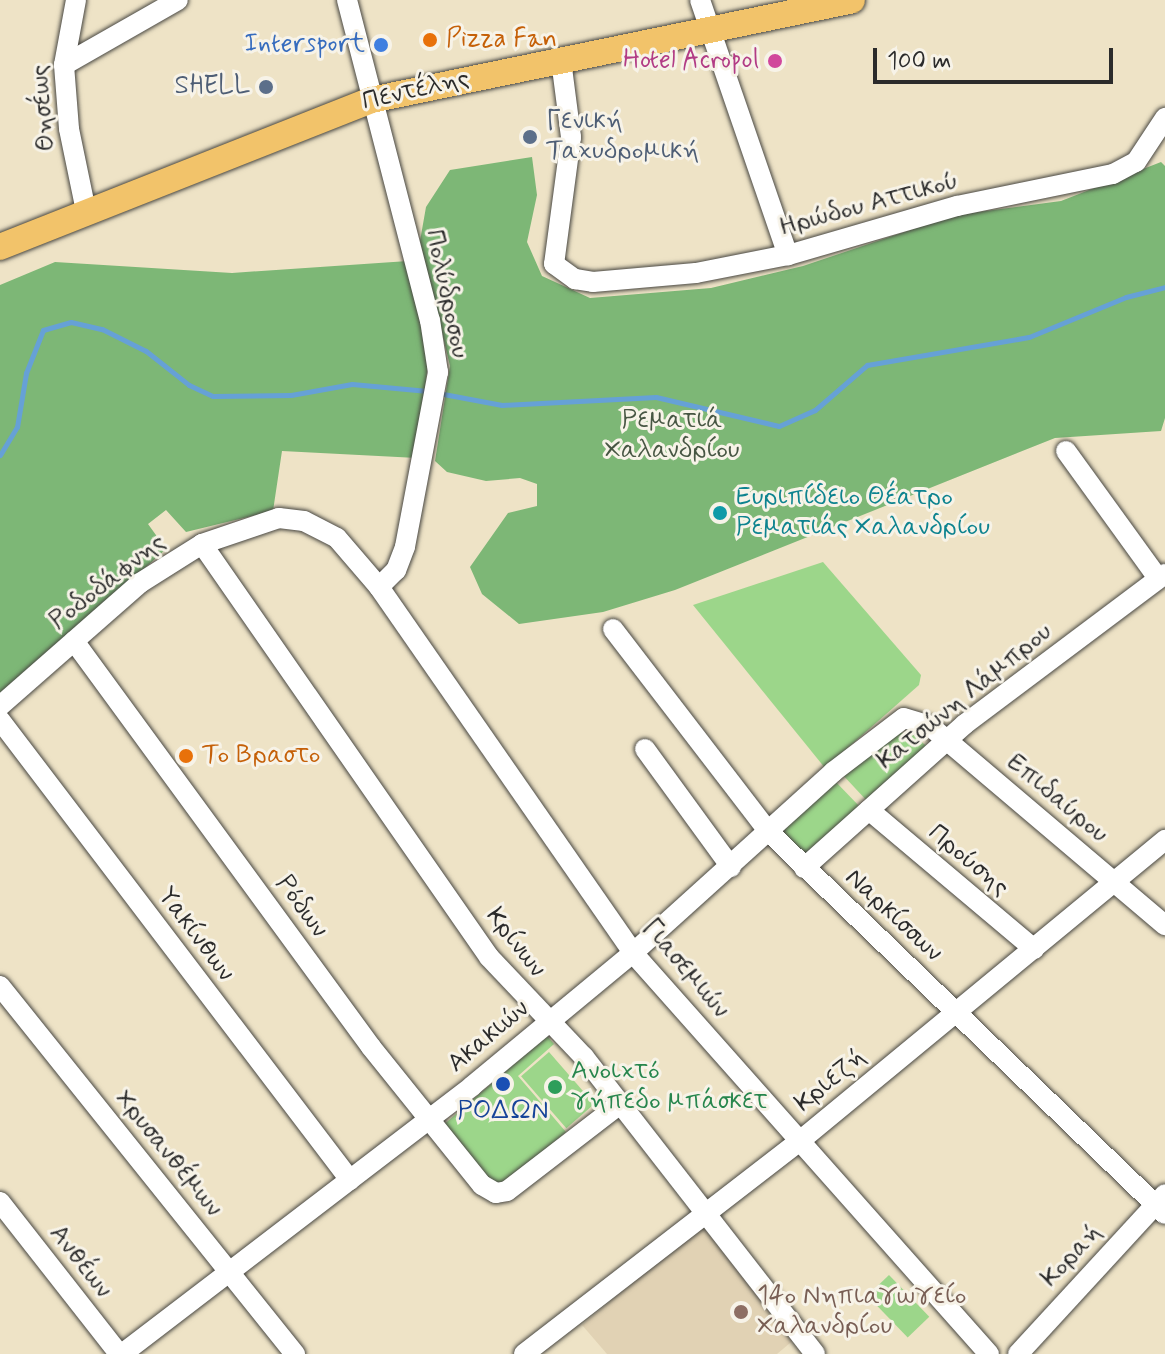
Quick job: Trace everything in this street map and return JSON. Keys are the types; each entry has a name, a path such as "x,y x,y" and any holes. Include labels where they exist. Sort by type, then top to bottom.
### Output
{"main road":[{"name":"Πεντέλης","path":"0,247 371,100 852,0"}],"street":[{"name":"Θησέως","path":"76,0 64,65 69,129 86,211"},
{"path":"64,65 178,0"},
{"name":"Πολύδροσου","path":"347,0 430,320 438,372 433,413 401,561 379,587"},
{"path":"700,0 788,255"},
{"name":"Ηρώδου Αττικού","path":"561,60 571,137 566,198 552,253 560,272 593,282 696,273 788,255 957,206 1113,174 1136,162 1165,118"},
{"path":"1066,451 1162,576"},
{"name":"Ροδοδάφνης","path":"0,706 140,583 202,544 250,524 279,518 304,521 337,538 379,587"},
{"name":"Κρίνων","path":"202,544 489,957 549,1021 707,1209 815,1354"},
{"name":"Κατσώνη Λάμπρου","path":"804,868 946,740 1162,576"},
{"name":"Γιασεμιών","path":"379,587 633,953 989,1354"},
{"name":"Ναρκίσσων","path":"613,629 769,832 1162,1204"},
{"name":"Ρόδων","path":"74,641 428,1121 482,1185 496,1193 507,1191 620,1104"},
{"name":"Ακακιών","path":"120,1354 428,1121 633,953 890,725 913,717"},
{"name":"Επιδαύρου","path":"913,717 946,740 1165,925"},
{"name":"Υακίνθων","path":"0,720 350,1180"},
{"path":"645,749 731,867"},
{"name":"Προύσης","path":"869,810 1034,949"},
{"name":"Κριεζή","path":"524,1354 707,1209 801,1140 1165,840"},
{"name":"Χρυσανθέμων","path":"0,986 295,1354"},
{"name":"Ανθέων","path":"0,1202 120,1354"},
{"name":"Κοραή","path":"1018,1354 1162,1204"}],"shaded area":[{"path":"701,1225 796,1338 777,1354 607,1354 582,1325"}],"green space":[{"name":"Ρεματιά Χαλανδρίου","path":"532,157 537,195 527,242 542,276 590,298 711,288 803,266 955,215 1061,201 1161,162 1165,166 1165,418 1161,431 1055,438 675,590 603,612 519,624 482,594 470,567 508,513 537,506 537,484 520,478 486,481 447,472 435,461 450,366 420,241 426,207 450,170"},
{"path":"408,261 428,363 417,458 282,451 273,511 186,532 166,510 148,524 166,549 0,698 0,285 55,262 232,273"},
{"path":"823,562 921,675 919,685 825,768 693,605"},
{"path":"893,733 911,733 930,749 868,802 841,773"},
{"path":"833,779 862,809 804,856 778,830"},
{"path":"547,1036 554,1044 518,1076 566,1132 497,1191 441,1127"},
{"name":"Ανοιχτό γήπεδο μπάσκετ","path":"549,1052 594,1104 566,1128 521,1076"},
{"path":"889,1275 929,1317 908,1338 867,1296"}],"waterway":[{"path":"438,393 502,405 656,397 779,426 815,410 867,365 1029,337 1126,297 1165,287"},
{"path":"0,455 17,427 26,373 43,330 71,322 102,329 146,351 189,385 213,396 291,395 352,384 428,391"}],"place":[{"name":"Pizza Fan","path":"430,40"},
{"name":"Intersport","path":"381,45"},
{"name":"Hotel Acropol","path":"775,61"},
{"name":"SHELL","path":"266,87"},
{"name":"Γενική Ταχυδρομική","path":"530,137"},
{"name":"Ευριπίδειο Θέατρο Ρεματιάς Χαλανδρίου","path":"720,513"},
{"name":"Το Βραστο","path":"186,756"},
{"name":"ΡΟΔΩΝ","path":"503,1084"},
{"name":"Ανοιχτό γήπεδο μπάσκετ","path":"555,1087"},
{"name":"14ο Νηπιαγωγείο Χαλανδρίου","path":"741,1312"}]}
